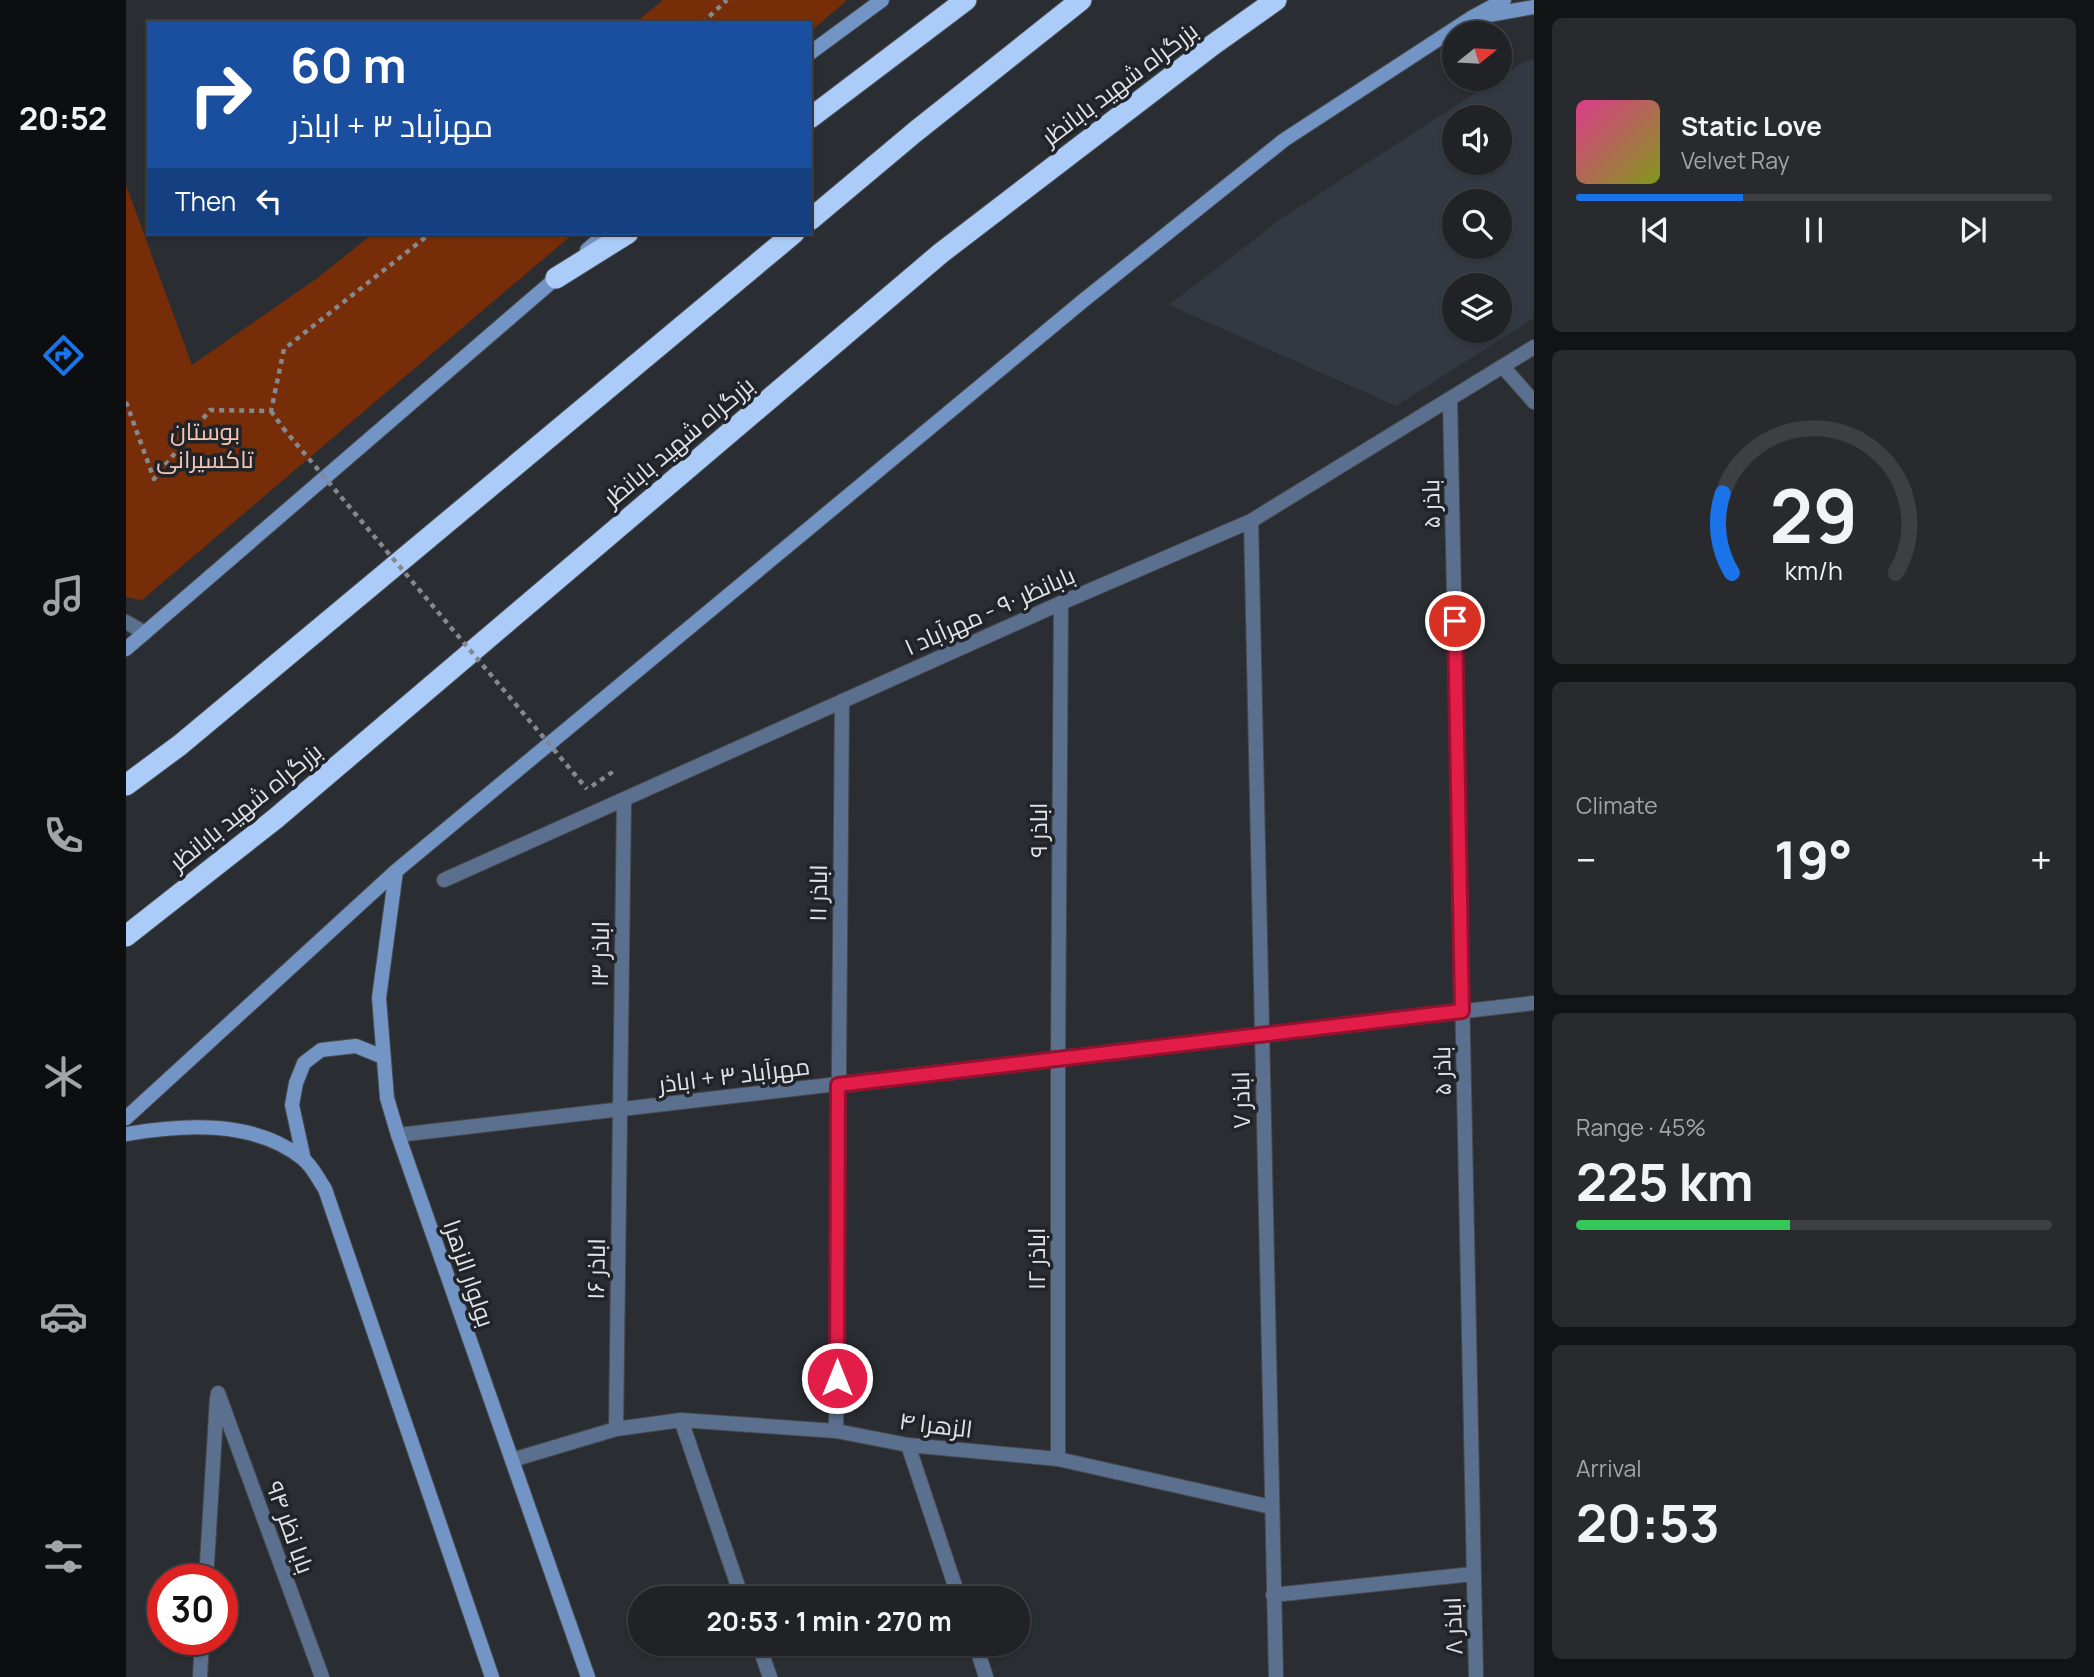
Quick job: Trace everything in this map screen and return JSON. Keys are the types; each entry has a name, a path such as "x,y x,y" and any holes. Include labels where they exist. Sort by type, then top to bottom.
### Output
{"highway":[{"path":"812,116 966,0"},
{"path":"812,217 1081,0"},
{"name":"بزرگراه شهید بابانظر","path":"126,936 285,810 941,253 1214,44 1276,0"},
{"path":"556,278 625,235"},
{"path":"126,785 180,745 792,235"}],"main road":[{"path":"812,52 881,0"},
{"path":"126,1118 396,871 1084,300 1284,140 1471,18 1504,0"},
{"path":"1471,18 1534,7"},
{"path":"126,649 604,235"},
{"name":"بولوار الزهرا","path":"396,871 379,998 387,1098 588,1677"},
{"path":"304,1160 292,1105 296,1083 304,1063 321,1050 355,1046 383,1057"},
{"path":"126,1134 174,1128 252,1132 277,1143 304,1160 325,1189 492,1677"}],"street":[{"name":"بابانظر ۹۰ - مهرآباد ۱","path":"444,880 1061,603 1251,521 1504,368 1534,347"},
{"path":"1504,368 1534,402"},
{"name":"باذر ۵","path":"1450,399 1473,1574"},
{"name":"اباذر ۷","path":"1251,521 1276,1677"},
{"name":"اباذر ۹","path":"1058,1059 1061,603"},
{"path":"126,622 145,633"},
{"name":"اباذر ۱۱","path":"836,1431 842,701"},
{"name":"اباذر ۱۳","path":"620,1110 624,799"},
{"name":"مهرآباد ۳ + اباذر","path":"398,1135 1534,1003"},
{"name":"اباذر ۱۲","path":"1058,1059 1058,1459"},
{"name":"اباذر ۱۶","path":"616,1429 620,1110"},
{"name":"بابا نظر ۹۴","path":"207,1564 218,1393 322,1677"},
{"path":"681,1420 739,1586"},
{"name":"الزهرا ۴","path":"512,1460 616,1429 681,1420 836,1431 908,1445 1058,1459 1271,1507"},
{"path":"908,1445 956,1586"},
{"path":"1273,1595 1473,1574"},
{"name":"اباذر ۸","path":"1473,1574 1476,1677"},
{"path":"200,1677 201,1655"},
{"path":"763,1656 770,1677"},
{"path":"979,1656 986,1677"}],"path":[{"path":"704,21 727,0"},
{"path":"427,235 284,349 271,411 587,789 611,773"},
{"path":"126,402 154,479 210,410 271,411"}],"shaded area":[{"path":"1534,58 1534,318 1512,332 1512,273 1442,273 1442,343 1495,343 1396,406 1169,305 1282,218 1442,114 1442,175 1512,175 1512,105 1457,105 1478,91 1512,91 1512,69"}],"green space":[{"path":"663,0 847,0 812,30 812,21 637,21"},
{"name":"بوستان تاکسیرانی","path":"126,185 192,365 316,279 371,235 572,235 142,600 126,597"}],"route":[{"path":"837,1378 838,1085 1462,1011 1455,621"}]}
